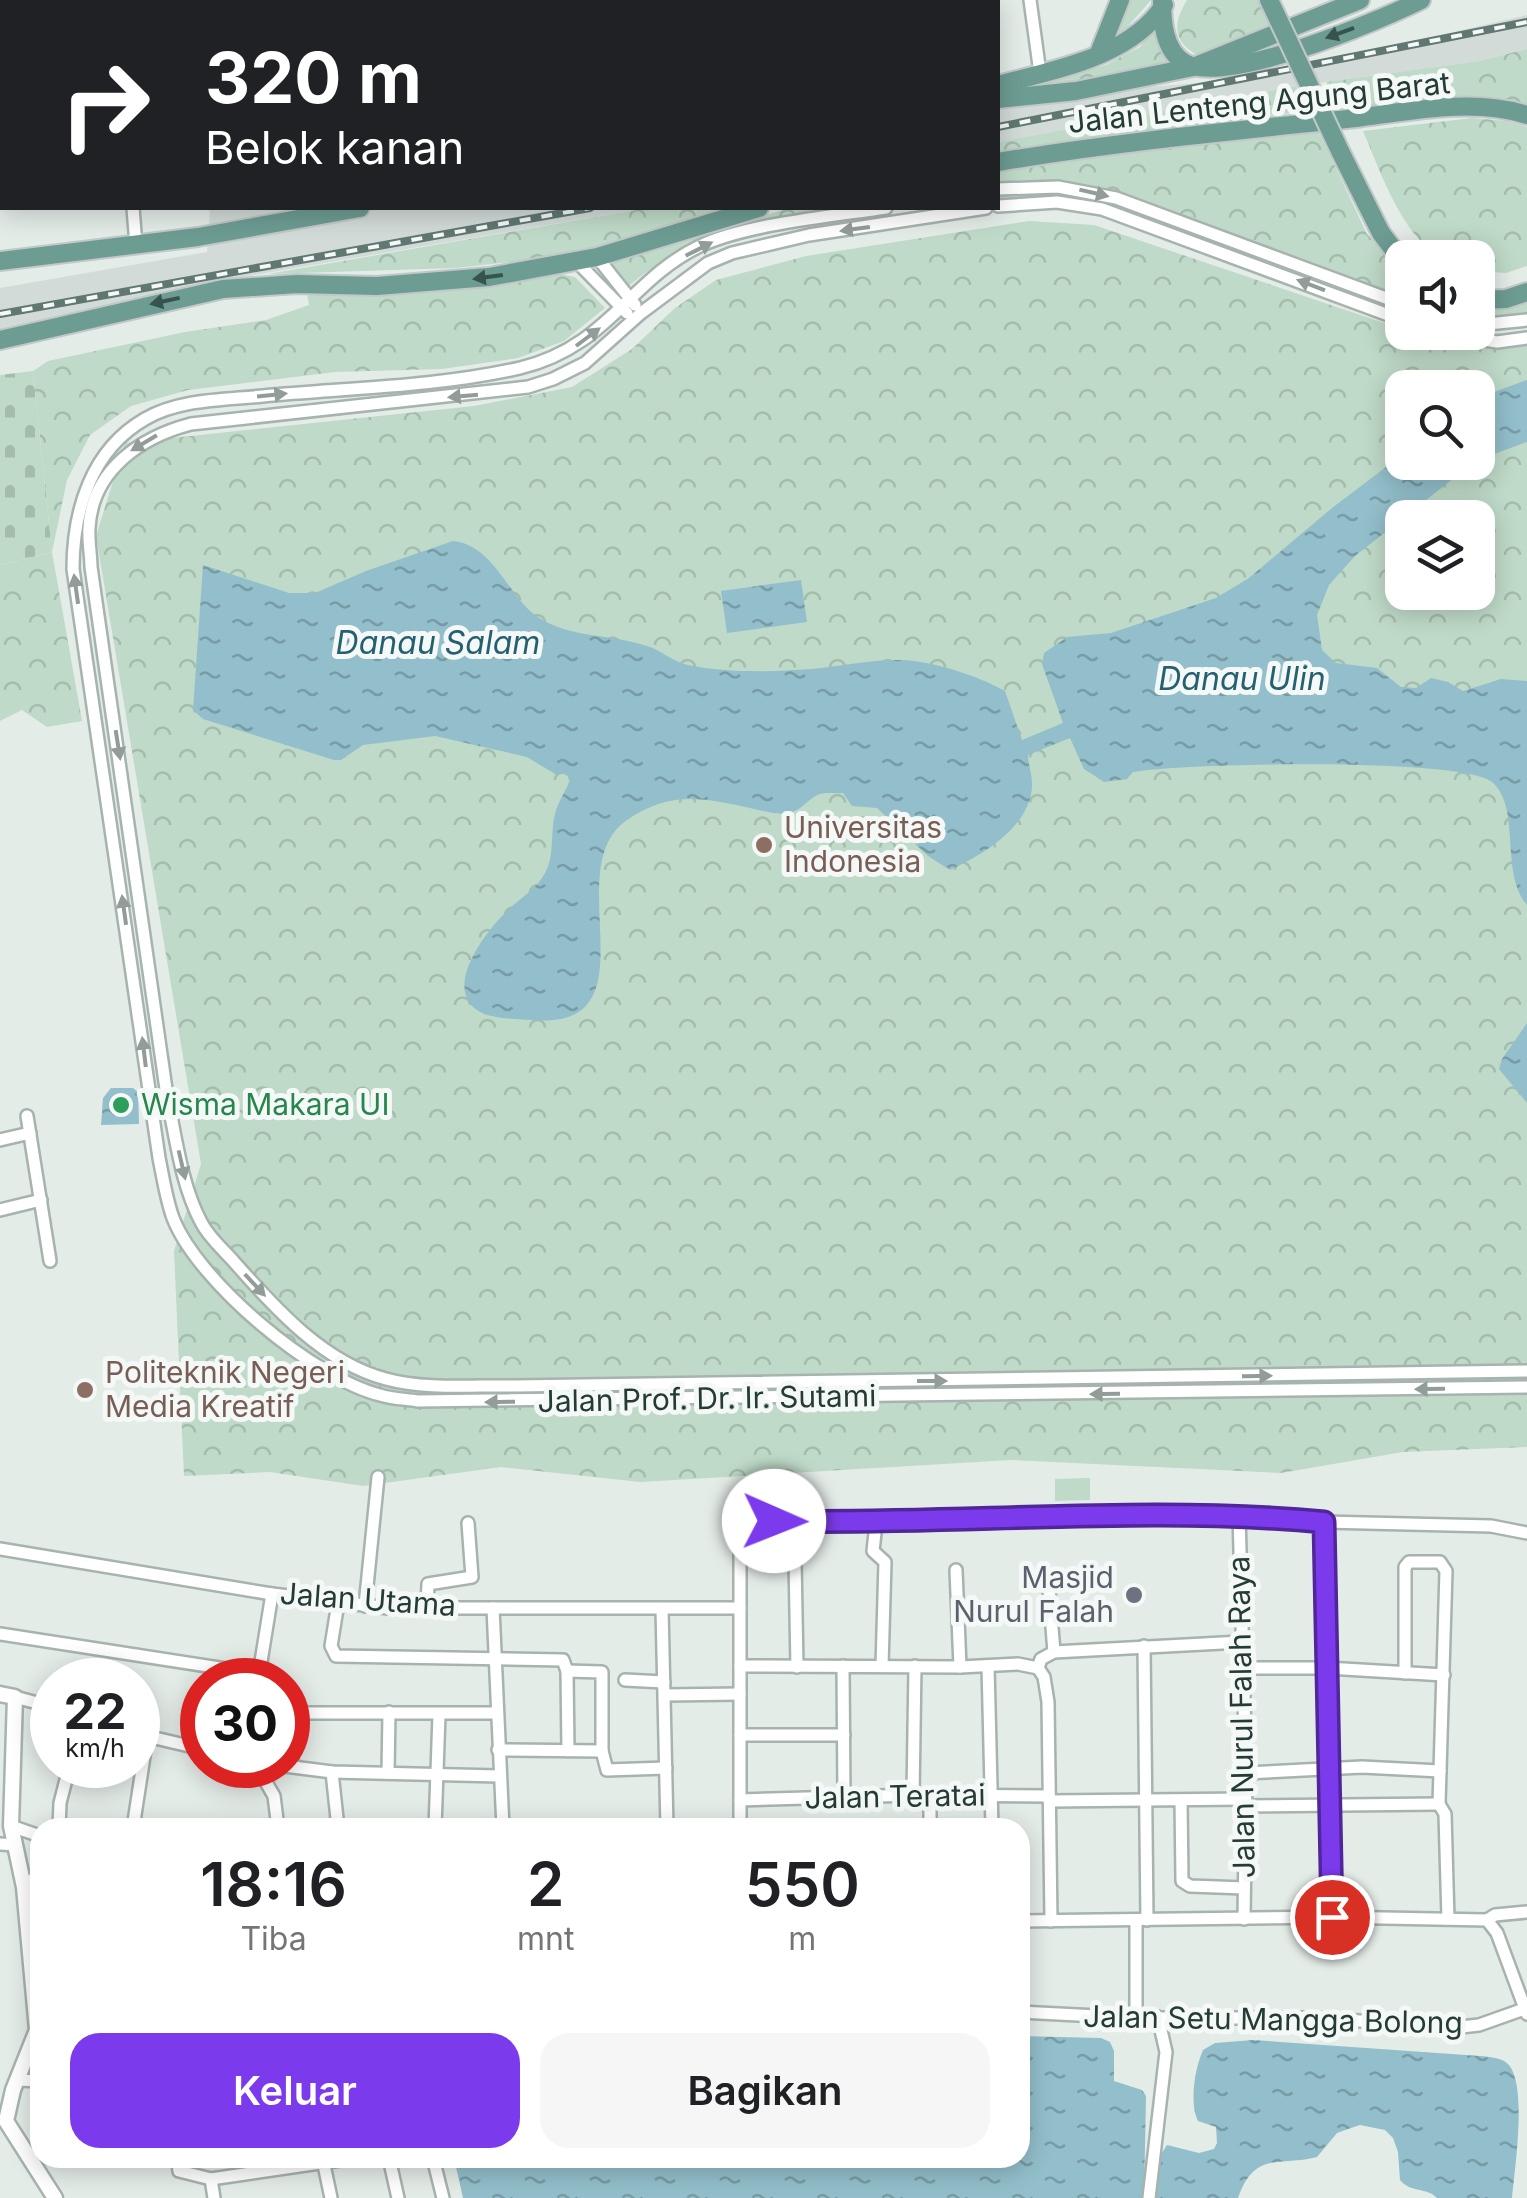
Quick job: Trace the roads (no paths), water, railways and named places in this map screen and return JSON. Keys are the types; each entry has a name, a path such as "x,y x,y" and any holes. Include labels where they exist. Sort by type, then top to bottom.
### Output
{"main road":[{"path":"1099,53 1120,0"},
{"path":"1269,0 1386,240"},
{"path":"1000,99 1076,91 1194,67 1360,0"},
{"path":"1163,3 1171,48 1180,59 1194,67 1222,69 1256,62 1421,0"},
{"path":"1000,84 1099,53 1138,33 1163,3"},
{"name":"Jalan Lenteng Agung Barat","path":"1000,162 1140,140 1430,110 1484,108 1527,115"},
{"path":"0,340 223,289 444,282 577,262 752,210"},
{"path":"0,261 136,245 314,212"},
{"path":"1495,299 1527,292"}],"street":[{"path":"452,0 468,0"},
{"path":"1030,0 1040,73"},
{"path":"1000,189 1058,187 1116,198 1385,298"},
{"path":"1000,206 1057,202 1102,209 1385,314"},
{"path":"133,210 136,245"},
{"name":"Jalan Prof. Dr. Ir. Sutami","path":"874,210 730,235 699,247 678,260 572,349 522,367 442,380 189,404 146,418 109,449 93,474 77,514 73,569 158,1158 173,1217 193,1254 248,1313 299,1354 342,1380 380,1396 418,1401 1527,1387"},
{"name":"Jalan Prof. Dr. Ir. Sutami","path":"973,210 809,236 708,262 637,316 585,363 528,387 192,424 157,434 122,456 95,499 88,527 168,1096 184,1176 206,1231 264,1295 310,1338 351,1365 387,1380 516,1386 1527,1371"},
{"path":"598,257 637,316"},
{"path":"577,262 627,304"},
{"path":"1495,323 1527,320"},
{"path":"1495,342 1527,338"},
{"path":"522,367 528,387"},
{"path":"90,684 108,682"},
{"path":"27,1116 50,1260"},
{"path":"0,1140 30,1133"},
{"path":"0,1210 41,1200"},
{"path":"173,1217 196,1208"},
{"path":"365,1606 378,1477"},
{"path":"740,1818 740,1520 876,1524 1240,1514 1324,1522 1491,1526 1527,1533"},
{"name":"Jalan Nurul Falah Raya","path":"1240,1514 1246,1773 1244,1919"},
{"path":"427,1607 428,1584 472,1577 468,1522"},
{"path":"1324,1522 1332,1917"},
{"path":"876,1524 873,1551 885,1562 882,1666"},
{"name":"Jalan Utama","path":"0,1550 365,1606 740,1608"},
{"path":"795,1560 797,1667"},
{"path":"1405,1673 1405,1567 1409,1562 1440,1562 1446,1572 1439,1804 1445,1814 1448,1919"},
{"path":"956,1570 960,1668"},
{"path":"1049,1590 1054,1652"},
{"path":"262,1658 272,1594"},
{"path":"338,1603 331,1646 336,1656 563,1660 567,1670 568,1751"},
{"path":"493,1608 502,1818"},
{"path":"662,1609 667,1818"},
{"path":"0,1634 180,1664"},
{"path":"1051,1921 1047,1690 1038,1668 1041,1660 1054,1652 1241,1642"},
{"path":"1136,2018 1146,1800 1144,1646"},
{"path":"740,1666 960,1668 1018,1664 1038,1668"},
{"path":"843,1666 844,1798"},
{"path":"914,1795 915,1666"},
{"path":"988,1666 992,1818"},
{"path":"1242,1668 1444,1675"},
{"path":"567,1670 602,1672 602,1752 607,1770 666,1768"},
{"path":"625,1680 664,1688 740,1694"},
{"path":"8,1696 8,1845 24,1887 30,1958"},
{"path":"388,1773 389,1712"},
{"path":"310,1715 497,1713"},
{"path":"436,1818 438,1714"},
{"path":"740,1735 844,1735"},
{"path":"498,1750 602,1752"},
{"path":"1246,1773 1392,1766 1440,1771"},
{"path":"310,1770 500,1776"},
{"path":"332,1772 337,1818"},
{"path":"59,1818 63,1788"},
{"path":"133,1818 136,1788"},
{"path":"269,1788 277,1818"},
{"name":"Jalan Teratai","path":"740,1800 992,1795 1146,1800"},
{"path":"930,1796 930,1818"},
{"path":"1146,1800 1439,1804"},
{"path":"1181,1800 1182,1881 1190,1886 1244,1888"},
{"path":"11,1826 30,1833"},
{"path":"24,1887 30,1882"},
{"path":"1030,1921 1332,1917 1487,1920 1496,1915 1527,1912"},
{"path":"1487,1920 1497,1933 1526,2011"},
{"name":"Jalan Setu Mangga Bolong","path":"1030,2013 1136,2018 1310,2018 1462,2027 1526,2011"},
{"path":"1149,2198 1166,2052 1158,2018"},
{"path":"30,2044 11,2087 6,2121 30,2161"},
{"path":"35,2168 55,2198"},
{"path":"179,2168 212,2179 276,2168"},
{"path":"324,2168 330,2198"},
{"path":"391,2168 398,2198"},
{"path":"436,2168 443,2198"},
{"path":"212,2179 214,2198"}],"water":[{"path":"1527,380 1527,442 1495,454 1495,392"},
{"name":"Danau Salam","path":"1385,468 1385,480 1451,480 1426,500 1385,500 1385,532 1355,556 1329,585 1317,615 1322,650 1336,663 1377,668 1401,687 1416,688 1431,678 1463,691 1501,679 1527,681 1527,905 1514,876 1506,808 1492,782 1470,774 1430,769 1319,764 1161,769 1133,772 1127,779 1104,782 1084,769 1070,738 1028,755 1032,787 1022,815 989,848 950,870 928,856 877,808 852,806 843,793 820,794 797,810 783,813 687,799 643,810 627,820 608,843 600,873 599,974 590,1000 570,1017 498,1017 480,1012 469,1002 466,975 489,931 545,873 555,814 570,779 566,774 555,774 527,757 435,736 363,745 341,760 334,760 203,719 193,710 203,565 289,593 315,593 453,541 477,550 530,611 556,626 632,642 683,663 718,669 796,670 891,660 942,666 1005,691 1022,740 1063,723 1042,664 1044,653 1067,637 1111,633 1216,598 1249,578"},
{"path":"801,580 807,622 727,633 721,591"},
{"path":"1527,1023 1527,1103 1499,1069"},
{"name":"Wisma Makara UI","path":"111,1088 133,1088 138,1092 139,1124 101,1125 103,1098"},
{"path":"1030,2036 1101,2038 1110,2042 1114,2051 1114,2081 1142,2090 1146,2096 1144,2198 463,2198 456,2168 1030,2168"},
{"path":"1253,2040 1480,2056 1506,2062 1514,2076 1519,2109 1512,2198 1437,2198 1409,2187 1400,2180 1393,2138 1385,2130 1360,2125 1337,2133 1317,2157 1260,2167 1252,2173 1238,2198 1156,2198 1158,2159 1167,2145 1199,2153 1214,2149 1217,2143 1216,2127 1198,2121 1195,2114 1196,2076 1203,2050 1215,2043"}],"railway":[{"path":"1000,127 1527,22"},
{"path":"0,314 579,210"}],"place":[{"name":"Universitas Indonesia","path":"764,845"},
{"name":"Wisma Makara UI","path":"121,1105"},
{"name":"Politeknik Negeri Media Kreatif","path":"85,1390"},
{"name":"Masjid Nurul Falah","path":"1134,1595"}],"water label":[{"name":"Danau Ulin","path":"1242,679"}]}
